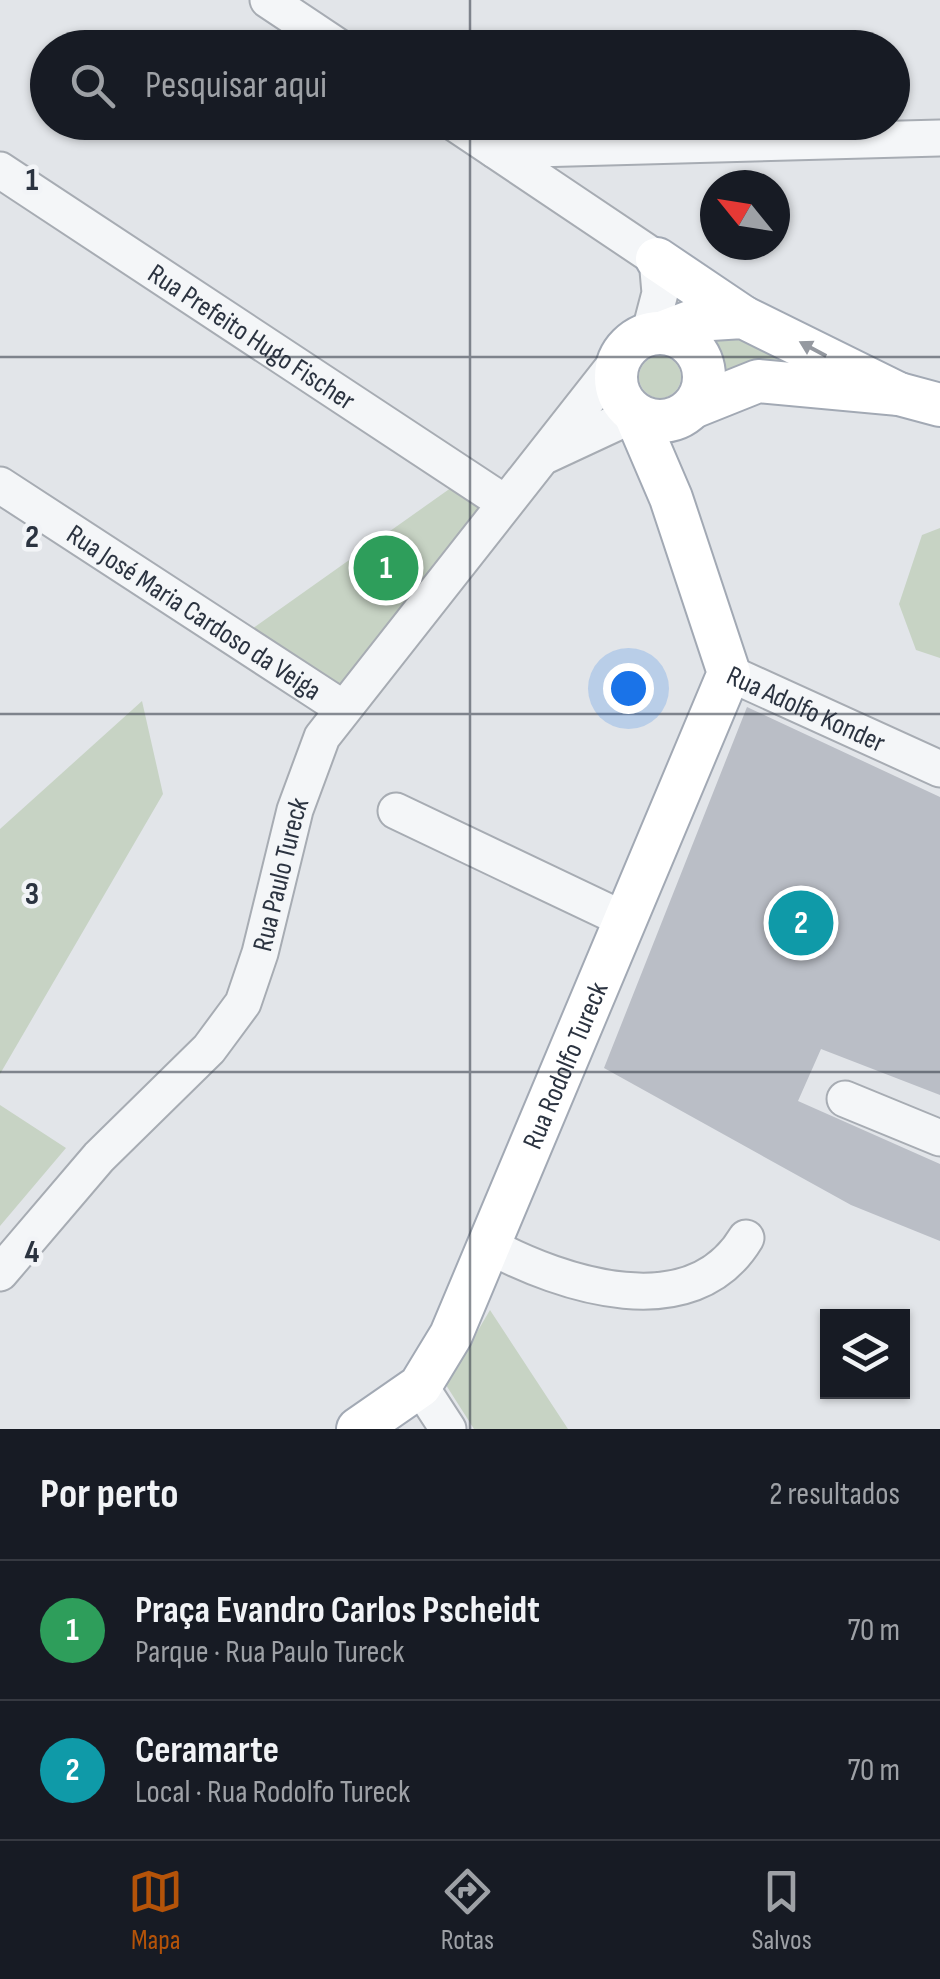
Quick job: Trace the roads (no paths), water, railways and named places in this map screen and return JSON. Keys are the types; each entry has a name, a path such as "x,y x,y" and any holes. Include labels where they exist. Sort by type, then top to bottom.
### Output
{"main road":[{"path":"656,259 744,316 899,394"},
{"path":"744,316 695,320 644,342 616,383 620,395 636,414 665,422 758,382 899,394 940,405"},
{"path":"644,342 688,342 703,366 701,395 686,412"},
{"name":"Rua Adolfo Konder","path":"671,498 686,412"},
{"name":"Rua Adolfo Konder","path":"636,414 671,498 729,672"},
{"name":"Rua Rodolfo Tureck","path":"358,1429 420,1386 450,1335 729,672"}],"street":[{"path":"268,0 313,30"},
{"path":"910,139 940,138"},
{"path":"480,140 656,259 660,293 644,342"},
{"path":"495,150 866,140"},
{"path":"572,199 591,163 607,147"},
{"name":"Rua Prefeito Hugo Fischer","path":"0,170 505,503"},
{"name":"Rua Paulo Tureck","path":"0,1274 110,1144 209,1049 242,1003 260,953 294,810 322,737 341,707 505,503 644,342"},
{"name":"Rua Paulo Tureck","path":"542,458 636,414"},
{"name":"Rua José Maria Cardoso da Veiga","path":"0,485 341,707"},
{"name":"Rua Adolfo Konder","path":"729,672 940,769"},
{"path":"396,812 624,920"},
{"path":"845,1099 940,1138"},
{"path":"488,1245 526,1266 612,1291 658,1292 718,1270 734,1258 746,1238"},
{"path":"420,1386 448,1429"}],"place":[{"name":"Praça Evandro Carlos Pscheidt","path":"386,568"},
{"name":"Ceramarte","path":"801,923"}]}
